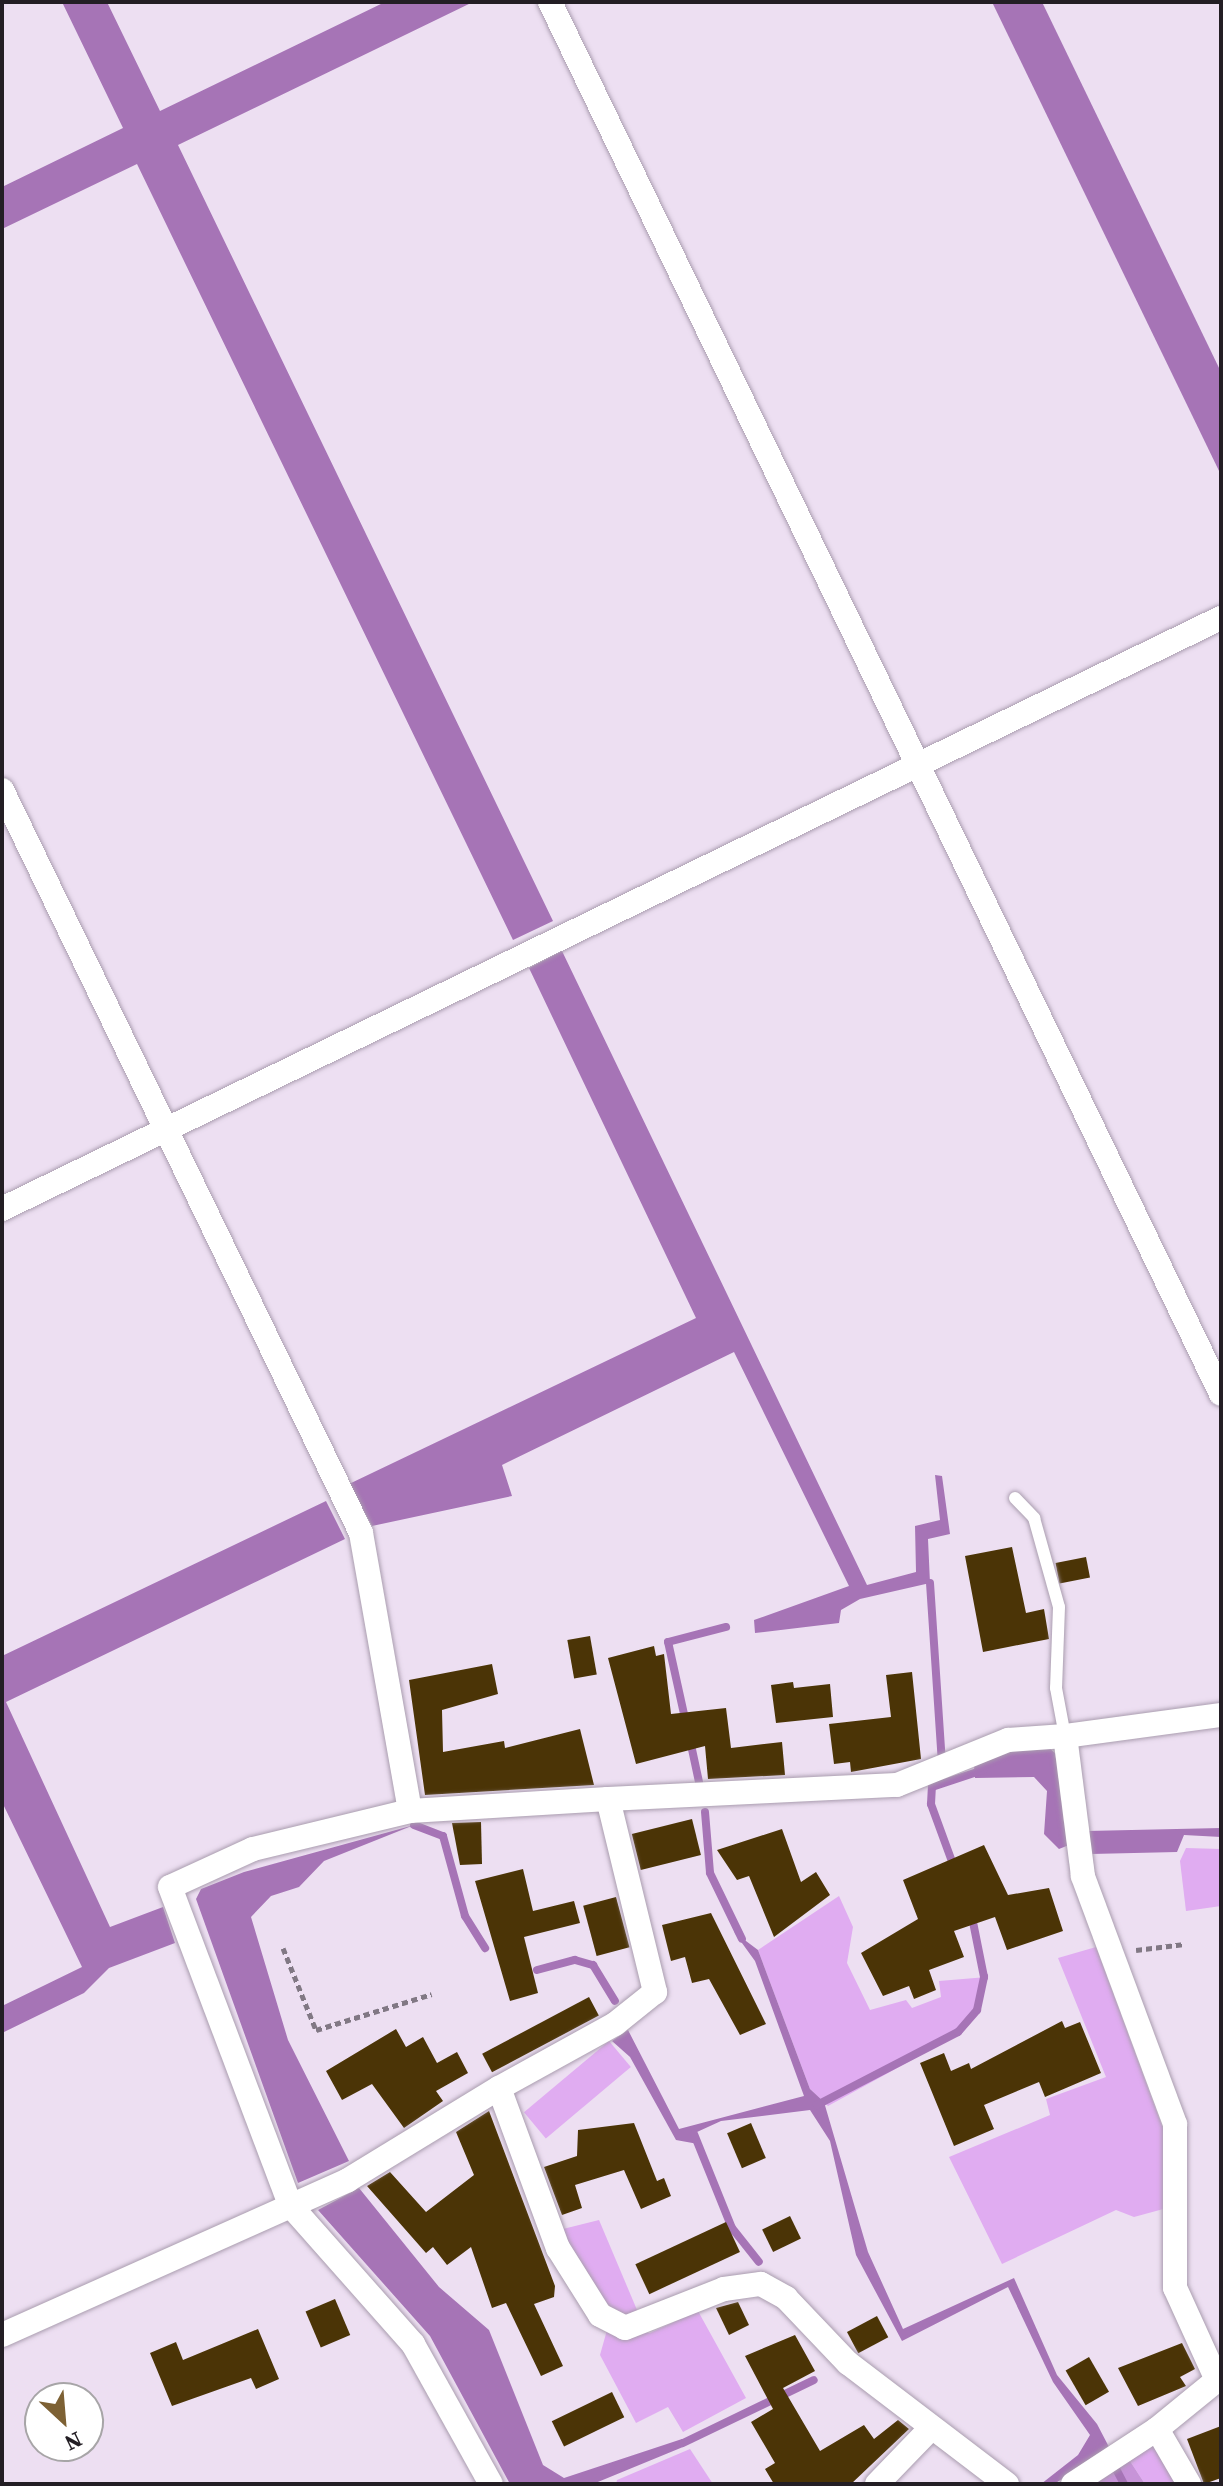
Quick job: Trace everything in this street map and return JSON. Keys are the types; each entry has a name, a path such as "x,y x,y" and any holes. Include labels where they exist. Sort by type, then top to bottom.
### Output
{"street":[{"path":"550,2 1221,1394"},
{"path":"2,1209 1221,618"},
{"path":"2,790 361,1533 410,1811"},
{"path":"491,2484 413,2344 290,2205 170,1887 253,1849 410,1811 897,1785 1008,1740 1065,1736 1221,1715"},
{"path":"1065,1736 1077,1845 1107,1950 1175,2124 1175,2288 1219,2379 1157,2429 1073,2484"},
{"path":"2,2335 348,2180 499,2088 615,2024 655,1992 608,1799"},
{"path":"499,2088 558,2248 600,2315 625,2328 724,2289 761,2284 931,2428 1007,2484"},
{"path":"877,2484 931,2428"},
{"path":"1157,2429 1189,2484"}],"lane":[{"path":"1015,1498 1034,1518 1059,1607 1056,1688 1065,1736"}],"path":[{"path":"1107,1950 1185,1944"},
{"path":"283,1948 316,2030 432,1994"}],"shaded area":[{"path":"62,2 107,2 160,111 385,2 473,2 178,145 553,921 513,940 137,164 2,229 2,187 123,128"},
{"path":"992,2 1042,2 1221,372 1221,475"},
{"path":"562,951 867,1585 916,1572 915,1526 940,1520 935,1475 942,1476 950,1534 928,1539 930,1583 860,1599 841,1610 839,1623 755,1633 754,1620 849,1586 734,1352 502,1465 512,1496 372,1526 349,1484 696,1318 529,968"},
{"path":"326,1501 345,1539 6,1702 110,1927 163,1907 175,1943 109,1968 84,1993 2,2033 2,2006 82,1967 2,1802 2,1656"},
{"path":"1042,1741 1057,1755 1069,1845 1059,1849 1044,1834 1047,1791 1034,1777 975,1778 974,1766 1014,1744"},
{"path":"414,1825 324,1861 299,1887 271,1896 251,1917 288,2040 349,2161 298,2183 196,1899 201,1889 244,1872"},
{"path":"1221,1828 1221,1837 1184,1835 1177,1852 1091,1854 1087,1831"},
{"path":"1186,1848 1221,1849 1221,1906 1186,1911 1180,1861"},
{"path":"839,1896 853,1927 847,1963 870,2010 906,2000 912,2008 941,1997 939,1981 987,1977 979,2009 961,2033 828,2106 810,2089 758,1950"},
{"path":"734,1932 758,1950 810,2089 824,2102 868,2252 903,2329 1014,2278 1057,2375 1097,2424 1109,2447 1101,2455 1054,2484 1041,2484 1078,2455 1090,2435 1053,2382 1008,2287 902,2341 856,2255 830,2141 810,2110 721,2121 697,2132 698,2144 676,2140 630,2057 612,2041 628,2030 679,2129 804,2096 755,1961"},
{"path":"1096,1947 1166,2137 1167,2208 1134,2217 1116,2210 1002,2264 949,2157 1050,2115 1046,2099 1106,2077 1058,1958"},
{"path":"609,2041 631,2067 546,2138 524,2112"},
{"path":"359,2188 439,2287 489,2330 543,2465 564,2478 682,2439 683,2447 593,2484 510,2484 430,2336 318,2210"},
{"path":"599,2220 640,2317 612,2312 559,2230"},
{"path":"698,2311 746,2398 683,2432 668,2407 636,2423 600,2355 607,2330 650,2333"},
{"path":"1151,2441 1177,2484 1145,2484 1128,2458"},
{"path":"690,2449 713,2484 616,2484 617,2480"},
{"path":"1128,2458 1145,2484 1093,2484"}],"building":[{"path":"1012,1547 1026,1613 1044,1609 1049,1639 983,1652 965,1556"},
{"path":"1086,1557 1090,1578 1060,1584 1056,1563"},
{"path":"590,1636 597,1674 574,1678 567,1640"},
{"path":"654,1646 656,1656 664,1654 671,1714 726,1708 731,1748 782,1742 785,1775 708,1779 705,1746 636,1764 608,1658"},
{"path":"492,1664 498,1694 442,1710 443,1752 504,1741 505,1748 580,1729 594,1785 425,1795 409,1680"},
{"path":"912,1672 921,1759 851,1772 850,1762 834,1764 829,1724 891,1717 886,1675"},
{"path":"793,1682 794,1688 830,1684 833,1717 776,1723 771,1685"},
{"path":"692,1819 701,1855 641,1870 632,1834"},
{"path":"481,1822 482,1864 460,1865 452,1823"},
{"path":"782,1829 801,1882 816,1872 830,1895 774,1937 749,1876 737,1880 717,1850"},
{"path":"984,1845 1008,1895 1049,1888 1063,1931 1007,1950 995,1917 954,1931 964,1957 929,1970 936,1990 914,1999 909,1986 883,1996 861,1953 918,1919 903,1880"},
{"path":"523,1869 533,1911 574,1901 580,1923 524,1937 538,1993 510,2001 475,1881"},
{"path":"616,1897 629,1947 597,1956 583,1906"},
{"path":"711,1913 766,2024 740,2035 709,1979 692,1983 685,1957 671,1961 662,1925"},
{"path":"589,1997 599,2016 492,2072 482,2054"},
{"path":"1062,2021 1065,2028 1080,2022 1101,2073 1045,2097 1039,2082 984,2105 994,2129 954,2146 920,2063 944,2053 951,2071 969,2063 971,2069"},
{"path":"396,2029 406,2047 423,2037 437,2063 457,2052 468,2073 436,2091 443,2101 404,2128 372,2084 342,2100 326,2071"},
{"path":"489,2111 555,2286 554,2297 534,2304 563,2366 541,2376 506,2303 492,2308 471,2247 447,2265 433,2247 426,2253 367,2186 390,2172 426,2212 474,2175 456,2132"},
{"path":"634,2123 657,2181 664,2178 671,2196 641,2209 624,2170 575,2185 582,2208 562,2215 544,2167 577,2156 578,2130"},
{"path":"751,2123 766,2158 742,2168 727,2133"},
{"path":"790,2216 801,2238 773,2252 762,2230"},
{"path":"726,2222 740,2252 649,2294 635,2264"},
{"path":"335,2299 350,2335 321,2347 306,2312"},
{"path":"738,2302 749,2325 729,2335 716,2308"},
{"path":"877,2316 888,2337 858,2353 847,2332"},
{"path":"258,2329 279,2379 256,2389 251,2378 172,2406 150,2353 176,2342 183,2360"},
{"path":"795,2335 815,2371 783,2388 820,2451 864,2425 874,2439 898,2420 909,2429 851,2484 774,2484 765,2469 775,2463 751,2422 773,2409 745,2356"},
{"path":"1182,2343 1195,2369 1180,2377 1186,2386 1138,2406 1118,2368"},
{"path":"1089,2357 1109,2392 1086,2405 1066,2370"},
{"path":"612,2392 624,2417 564,2447 552,2421"},
{"path":"1221,2426 1221,2478 1204,2484 1187,2439"}],"waterway":[{"path":"930,1583 942,1763"},
{"path":"686,1723 668,1642 726,1627"},
{"path":"690,1740 699,1782"},
{"path":"954,1867 931,1804 932,1787 983,1770"},
{"path":"705,1812 710,1873 742,1939"},
{"path":"414,1825 443,1836 465,1916 485,1948"},
{"path":"817,2105 958,2032 977,2010 984,1977 972,1917"},
{"path":"537,1970 575,1960 593,1965 615,2001"},
{"path":"694,2134 732,2228 759,2262"},
{"path":"683,2443 814,2380"},
{"path":"1115,2467 1124,2484"}]}
